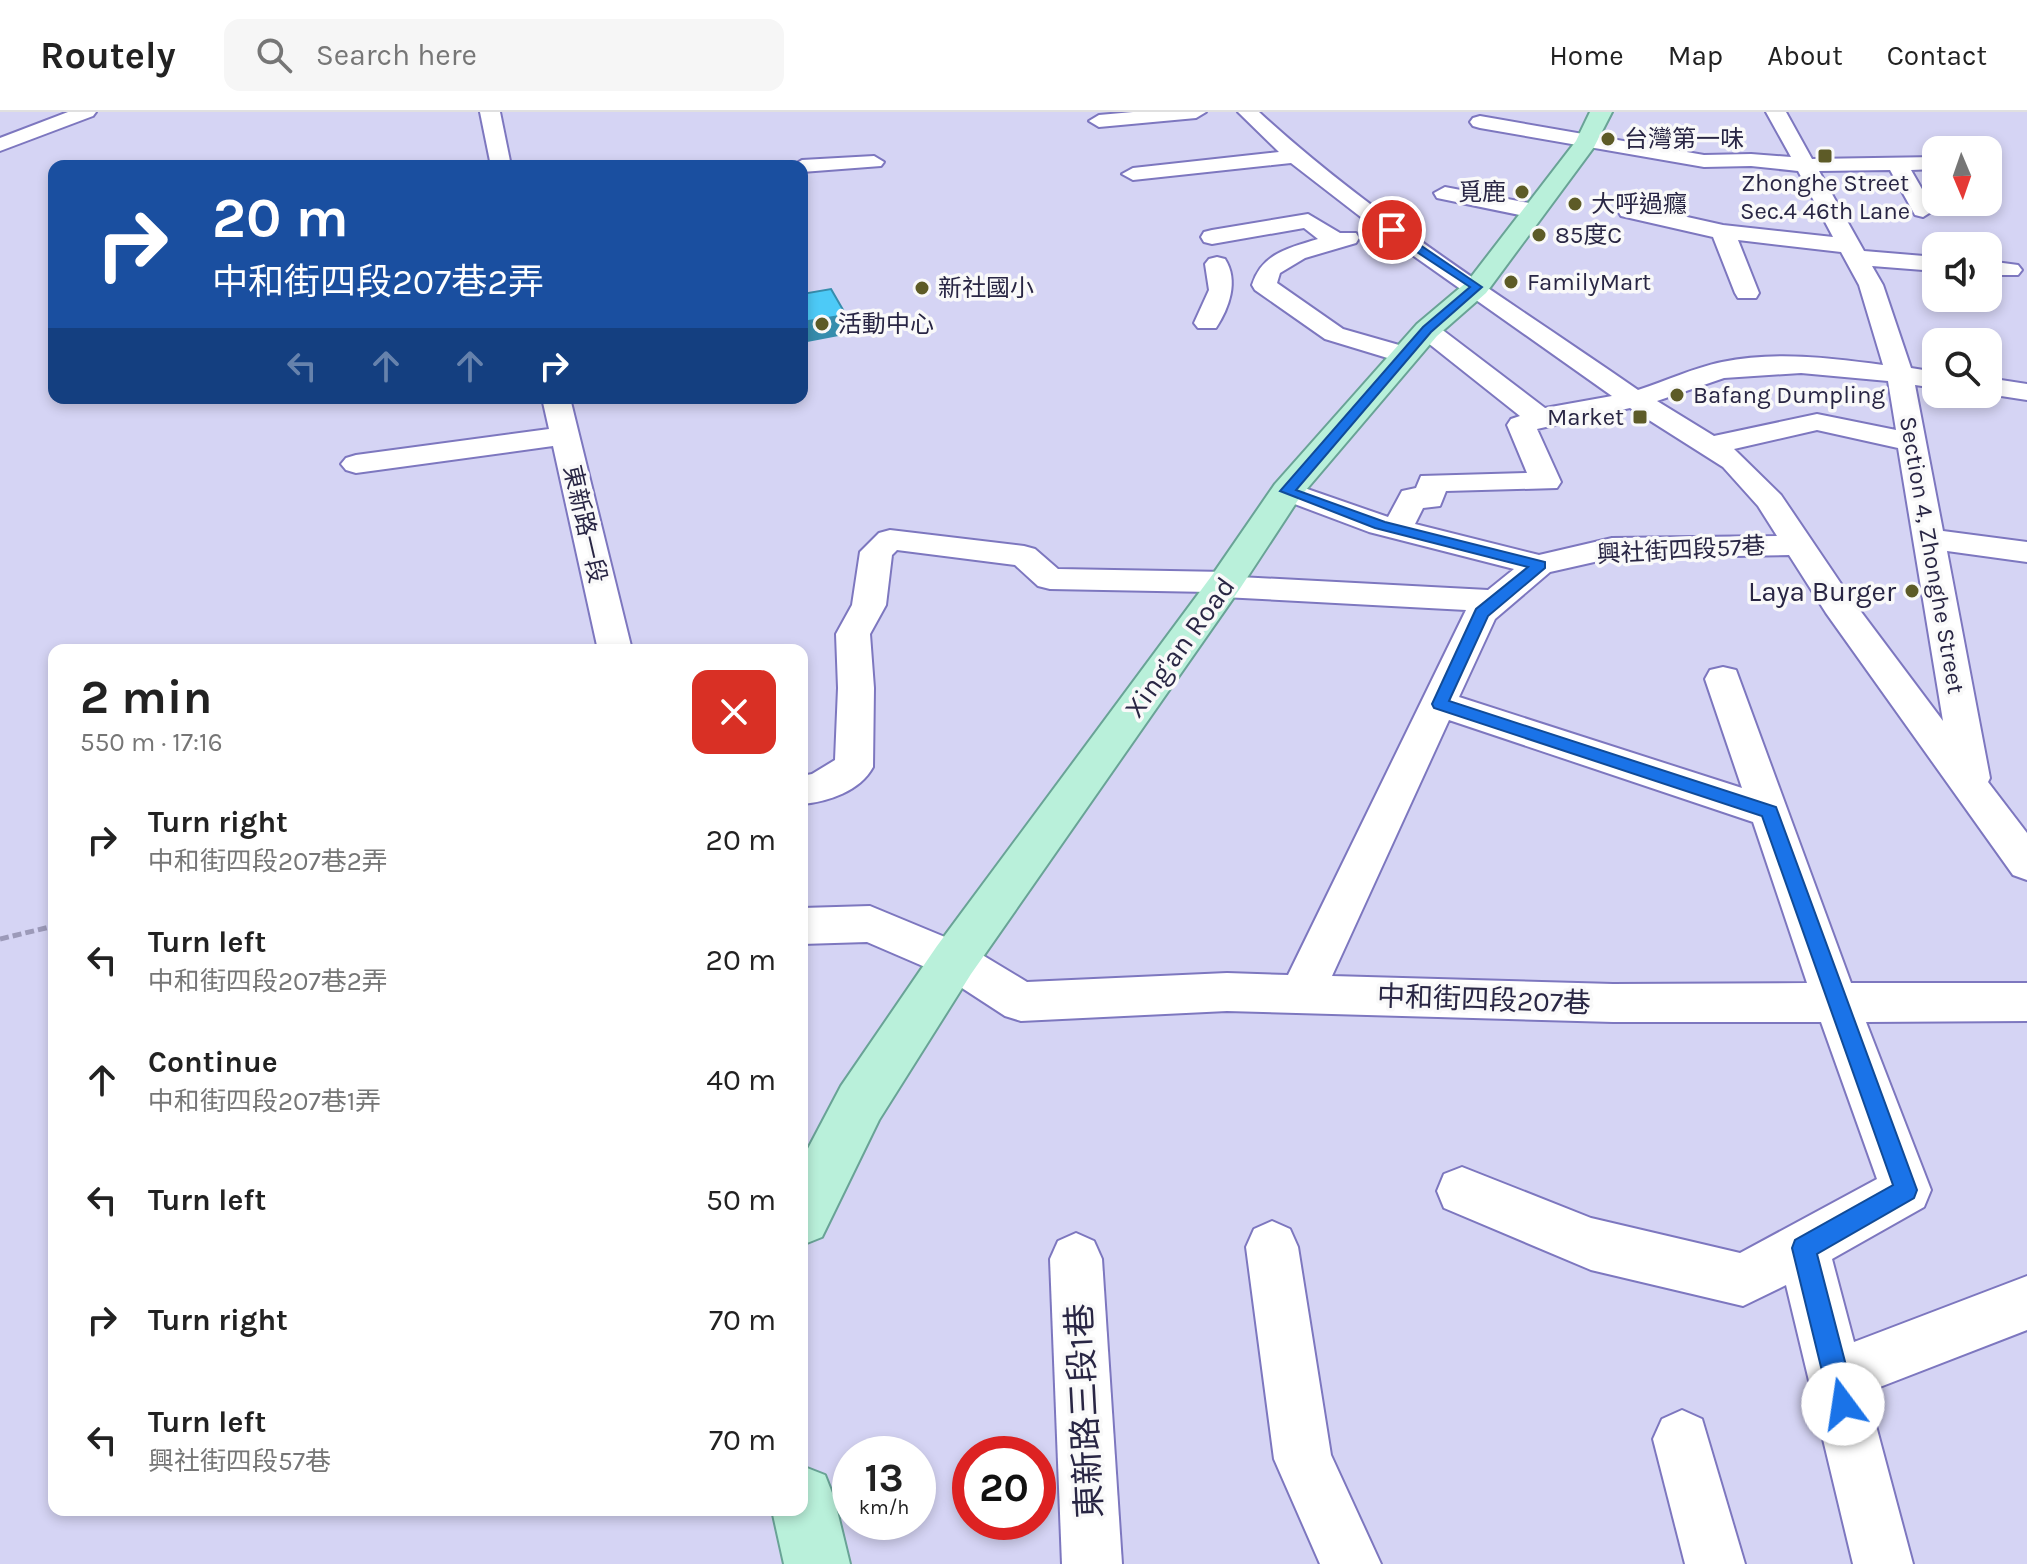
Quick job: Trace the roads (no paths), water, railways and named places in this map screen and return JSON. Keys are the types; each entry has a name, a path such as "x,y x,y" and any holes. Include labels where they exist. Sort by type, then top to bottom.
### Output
{"main road":[{"name":"Xing'an Road","path":"808,1205 860,1103 954,960 1224,584 1287,491 1416,342 1477,287 1593,127"},
{"path":"806,1516 817,1564"}],"street":[{"path":"0,145 86,112"},
{"path":"490,112 500,160"},
{"path":"1099,121 1196,112"},
{"path":"1248,112 1295,156 1392,230 1634,399 1733,461 1770,501 1838,605 1972,786"},
{"name":"Section 4, Zhonghe Street","path":"1776,112 1871,285 1900,375 1972,786 2027,864"},
{"path":"1480,122 1593,127 1704,161 1751,160 1805,165 1922,164"},
{"path":"1133,174 1295,156"},
{"path":"808,166 874,162"},
{"path":"1898,165 1922,208"},
{"path":"1445,193 1534,211"},
{"path":"1629,211 1723,232 1922,262"},
{"path":"1212,237 1308,221 1336,241"},
{"path":"1392,230 1336,241 1297,253 1269,269 1264,285 1334,334 1416,342 1539,417"},
{"path":"1723,232 1747,293"},
{"path":"1207,323 1221,290 1217,264"},
{"path":"1221,290 1271,290"},
{"path":"1397,529 1413,497 1429,500 1432,482 1546,482 1521,425 1539,417 1634,399 1719,371 1742,367 1793,366 1922,378"},
{"path":"2002,388 2027,392"},
{"name":"東新路一段","path":"557,404 614,644"},
{"path":"1709,446 1817,422 1912,442"},
{"path":"356,464 564,436"},
{"name":"興社街四段57巷","path":"1287,491 1397,529 1539,565 1612,548 1799,545"},
{"path":"1929,539 2027,552"},
{"path":"808,789 820,788 854,767 856,688 853,634 869,605 876,552 890,540 1024,556 1050,579 1224,584 1496,601"},
{"path":"1301,994 1481,613 1539,565"},
{"path":"1462,1191 1591,1244 1743,1280 1906,1190 1836,1002 1723,679"},
{"path":"1440,704 1769,812"},
{"name":"中和街四段207巷","path":"808,926 870,924 954,960 1021,1002 1227,992 1613,1003 2027,1002"},
{"path":"1272,1247 1303,1459 1351,1564"},
{"path":"1803,1248 1883,1564"},
{"name":"東新路三段1巷","path":"1076,1259 1092,1564"},
{"path":"1836,1377 2027,1303"},
{"path":"1682,1439 1715,1564"}],"place":[{"name":"台灣第一味","path":"1608,139"},
{"name":"Zhonghe Street Sec.4 46th Lane","path":"1825,156"},
{"name":"覓鹿","path":"1522,192"},
{"name":"大呼過癮","path":"1575,204"},
{"name":"85度C","path":"1539,235"},
{"name":"FamilyMart","path":"1511,282"},
{"name":"新社國小","path":"922,288"},
{"name":"活動中心","path":"822,324"},
{"name":"Bafang Dumpling","path":"1677,395"},
{"name":"Market","path":"1640,417"},
{"name":"Laya Burger","path":"1912,591"}]}
